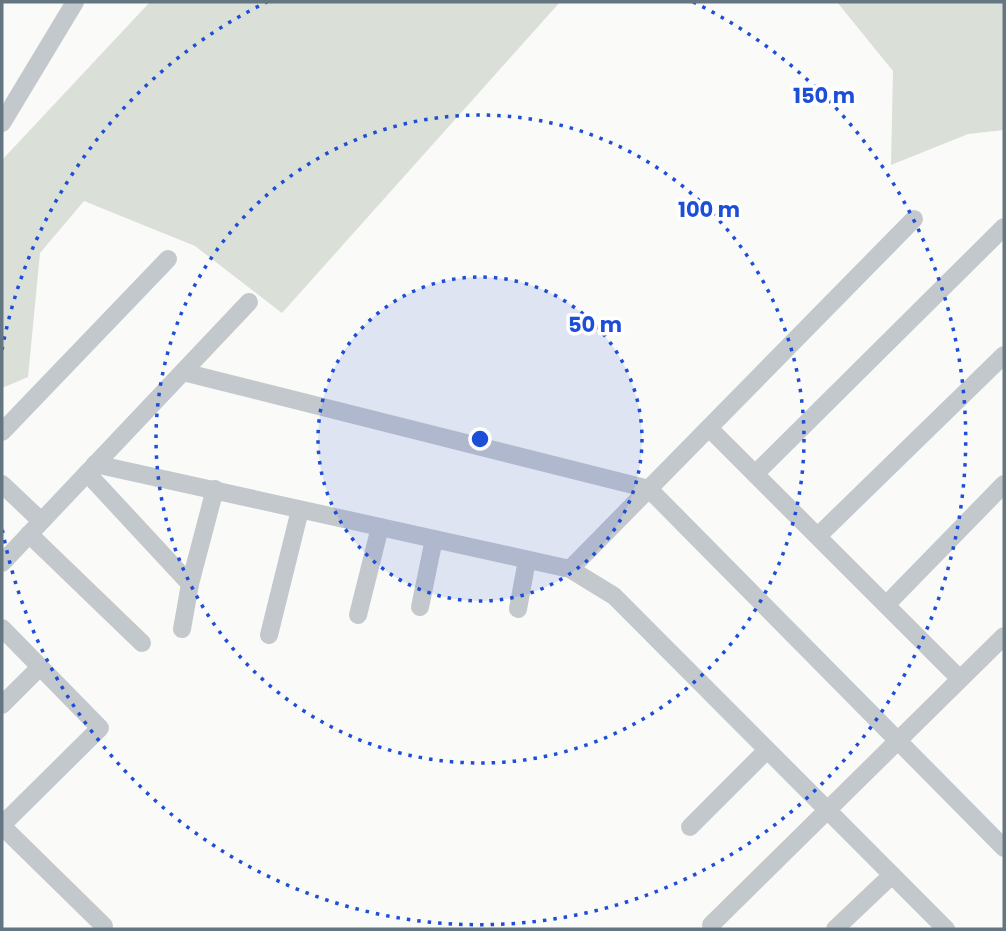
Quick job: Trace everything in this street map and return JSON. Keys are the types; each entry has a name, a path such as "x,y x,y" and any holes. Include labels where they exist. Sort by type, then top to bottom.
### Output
{"street":[{"path":"2,123 75,2"},
{"path":"570,569 914,219"},
{"path":"755,474 1004,228"},
{"path":"2,432 168,259"},
{"path":"2,563 249,302"},
{"path":"818,536 1004,355"},
{"path":"183,372 649,489 1004,848"},
{"path":"709,428 960,679"},
{"path":"91,468 215,489 570,569 614,596 946,929"},
{"path":"91,468 190,584"},
{"path":"2,484 35,527 142,643"},
{"path":"887,604 1004,484"},
{"path":"182,629 190,584 215,489"},
{"path":"269,635 299,510"},
{"path":"358,615 380,527"},
{"path":"420,607 435,540"},
{"path":"518,609 527,560"},
{"path":"2,628 100,728 2,825 104,926"},
{"path":"711,925 1004,636"},
{"path":"2,705 40,667"},
{"path":"691,827 767,750"},
{"path":"835,929 892,875"}],"shaded area":[{"path":"150,2 560,2 282,313 195,246 84,201 40,253 28,377 2,388 2,160"},
{"path":"837,2 1004,2 1004,130 968,134 891,165 893,71"}]}
